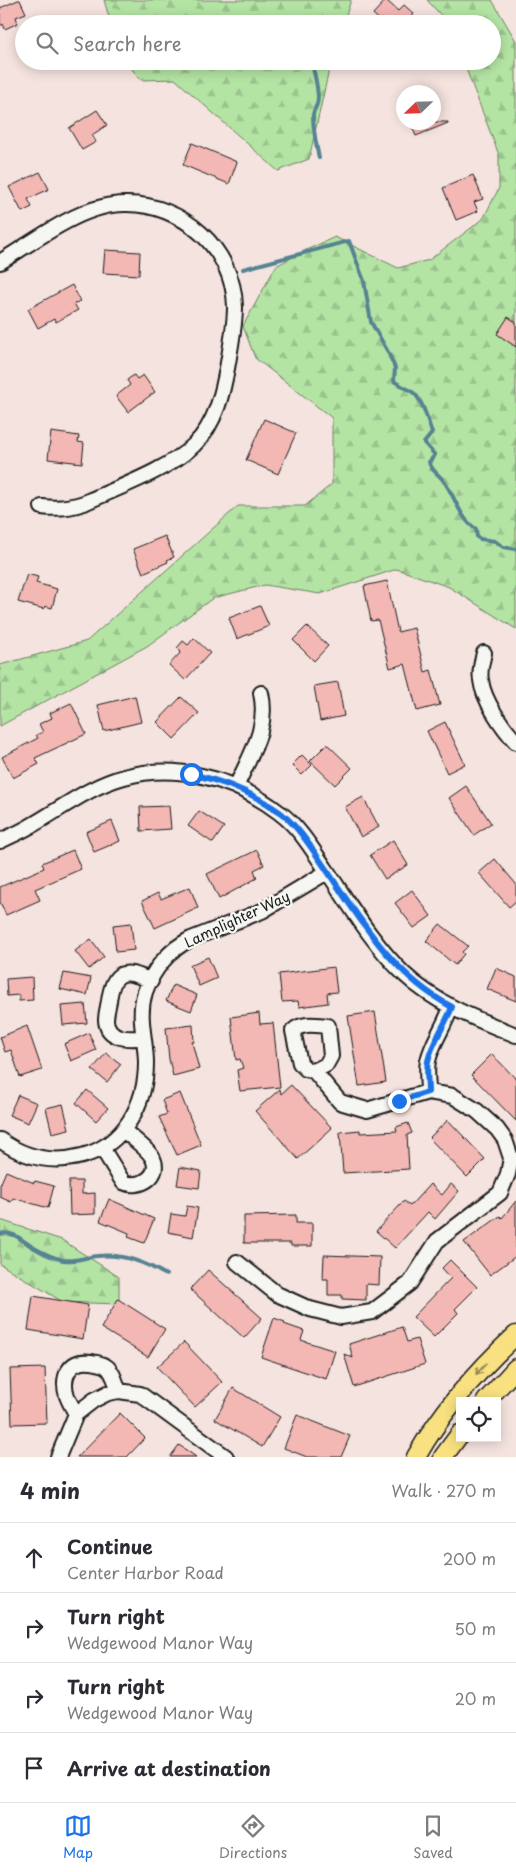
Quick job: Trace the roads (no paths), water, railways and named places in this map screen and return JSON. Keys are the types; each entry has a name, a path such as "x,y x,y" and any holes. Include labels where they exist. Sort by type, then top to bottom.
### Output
{"main road":[{"path":"416,1457 425,1441 460,1392 516,1335"},
{"path":"490,1397 516,1368"},
{"path":"443,1457 456,1439"}],"street":[{"path":"0,262 71,219 89,211 107,206 143,205 174,214 190,223 206,237 223,263 232,288 235,305 226,372 218,404 203,436 180,457 84,503 71,508 55,509 42,507"},
{"path":"484,653 480,680 484,693 516,742"},
{"path":"236,787 261,731 264,718 260,693"},
{"path":"0,841 27,828 85,792 125,776 161,772 214,778 236,787 280,813 297,829 370,934 387,956 417,985 452,1007 516,1035"},
{"name":"Lamplighter Way","path":"0,1140 24,1154 39,1159 71,1159 87,1155 102,1148 123,1130 139,1104 143,1090 146,1063 141,1024 145,992 170,953 180,944 262,911 327,872"},
{"path":"143,1037 126,1039 112,1033 107,1026 106,1020 108,1003 112,982 122,974 129,973 151,981"},
{"path":"428,1092 427,1063 431,1048 452,1007"},
{"path":"238,1262 277,1294 310,1309 341,1317 372,1312 410,1283 437,1241 500,1193 508,1174 512,1158 505,1140 498,1129 453,1096 428,1092 367,1110 340,1102 314,1070"},
{"path":"102,1148 123,1182 136,1185 147,1180 154,1169 152,1157 123,1130"},
{"path":"76,1414 67,1396 65,1381 69,1369 74,1364 83,1361 102,1364 109,1369 120,1391"},
{"path":"58,1457 76,1414 94,1400 120,1391 140,1394 226,1457"}],"waterway":[{"path":"313,70 318,95 317,104 313,112 314,132 319,158"},
{"path":"243,269 349,241 364,281 371,322 395,368 394,381 415,394 426,416 432,433 424,443 435,455 429,462 431,468 447,486 465,519 476,529 477,537 495,541 503,547 516,549"},
{"path":"0,1234 5,1233 15,1236 33,1247 63,1260 76,1260 106,1255 124,1257 142,1262 166,1275"}]}
